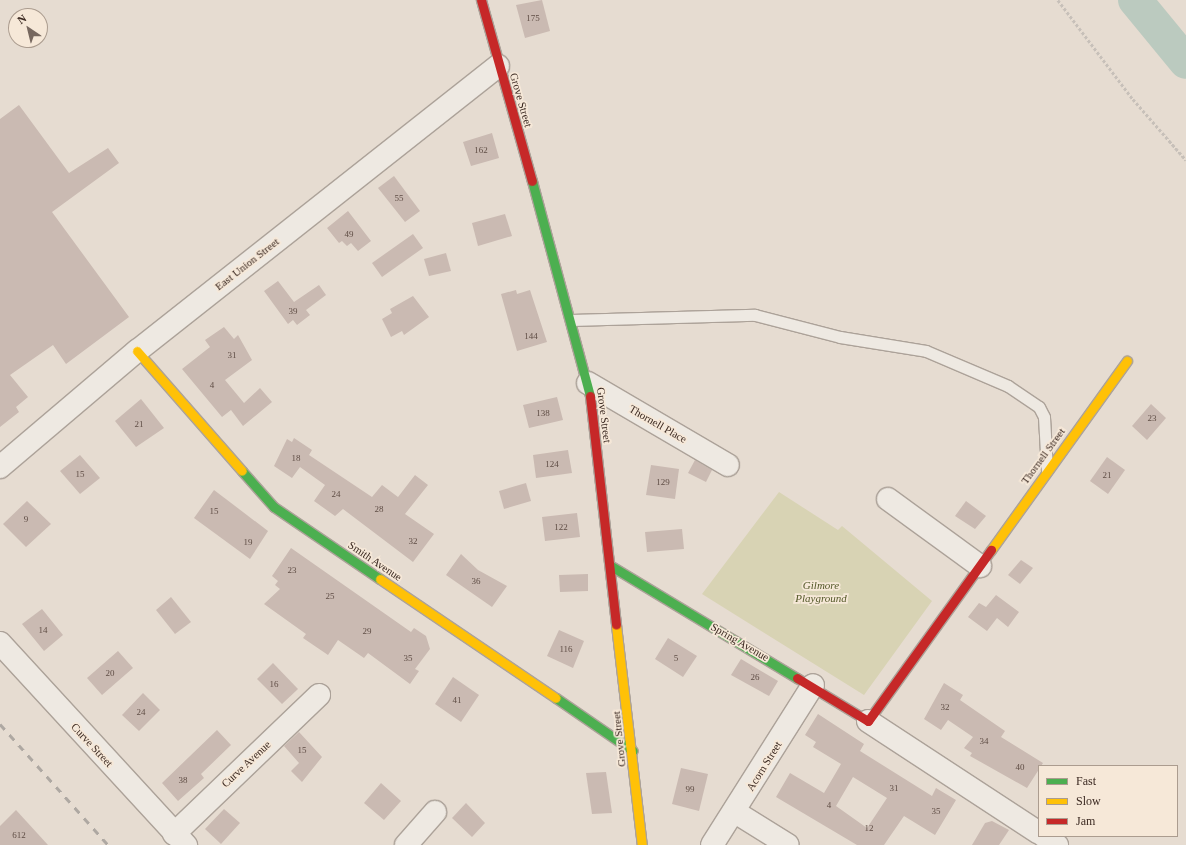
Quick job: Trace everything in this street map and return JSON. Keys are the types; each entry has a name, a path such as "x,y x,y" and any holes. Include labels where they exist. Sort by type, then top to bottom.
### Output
{"street":[{"name":"Grove Street","path":"481,0 498,66 588,383 633,751 642,845"},
{"name":"East Union Street","path":"0,467 137,351 498,66"},
{"name":"Smith Avenue","path":"137,351 274,507 633,751"},
{"name":"Thornell Street","path":"980,566 1127,361"},
{"name":"Thornell Place","path":"588,383 728,465"},
{"path":"868,721 980,566 888,499"},
{"name":"Spring Avenue","path":"611,566 813,685 1038,832"},
{"name":"Curve Street","path":"0,643 180,839"},
{"name":"Acorn Street","path":"712,845 735,812 813,685"},
{"name":"Curve Avenue","path":"180,839 319,694"},
{"path":"406,845 436,812"},
{"path":"735,812 788,845"},
{"path":"1045,837 1057,845"}],"lane":[{"path":"571,320 755,315 840,337 926,352 1008,386 1038,407 1044,416 1047,471"}],"path":[{"path":"1058,0 1133,100 1186,160"}],"green space":[{"name":"Gilmore Playground","path":"779,492 838,530 842,526 932,601 864,695 702,594"}],"building":[{"path":"542,0 550,31 525,38 516,5"},
{"path":"19,105 69,173 108,148 119,163 52,212 129,317 66,364 53,345 10,375 28,397 16,407 19,412 0,427 0,119"},
{"path":"492,133 499,158 471,166 463,142"},
{"path":"394,176 420,211 405,222 378,188"},
{"path":"348,211 371,241 358,251 351,243 347,246 342,241 339,243 327,228"},
{"path":"505,214 512,236 478,246 472,223"},
{"path":"413,234 423,248 382,277 372,263"},
{"path":"446,253 451,271 429,276 424,259"},
{"path":"278,281 294,302 319,285 326,295 306,310 310,315 297,325 293,320 288,324 264,291"},
{"path":"516,290 517,294 530,290 547,342 517,351 501,294"},
{"path":"413,296 429,317 404,335 402,331 391,337 382,319 392,313 390,309"},
{"path":"224,327 234,339 238,335 252,360 225,380 244,403 260,388 272,402 243,426 231,410 222,417 182,369 210,347 205,340"},
{"path":"557,397 563,420 529,428 523,405"},
{"path":"141,399 164,428 136,447 115,421"},
{"path":"1151,404 1166,418 1147,440 1132,426"},
{"path":"294,438 312,450 309,455 372,497 382,485 398,497 415,475 428,485 405,514 434,534 413,562 343,509 335,516 314,501 325,485 300,467 292,478 274,466 287,439 292,442"},
{"path":"568,450 572,473 536,478 533,455"},
{"path":"80,455 100,478 80,494 60,471"},
{"path":"1107,457 1125,470 1108,494 1090,481"},
{"path":"695,460 712,470 706,482 688,473"},
{"path":"651,465 679,469 675,499 646,495"},
{"path":"526,483 531,501 504,509 499,491"},
{"path":"214,490 268,531 250,559 194,518"},
{"path":"27,501 51,524 26,547 3,524"},
{"path":"966,501 986,516 975,529 955,516"},
{"path":"577,513 580,537 545,541 542,517"},
{"path":"682,529 684,549 647,552 645,532"},
{"path":"291,548 411,632 414,628 426,636 430,649 415,669 419,671 410,684 368,653 364,658 338,640 328,655 303,638 306,634 264,604 280,589 275,585 278,581 272,576"},
{"path":"461,554 478,570 507,586 492,607 446,575"},
{"path":"1021,560 1033,568 1020,584 1008,575"},
{"path":"588,574 588,591 560,592 559,575"},
{"path":"996,595 1019,612 1008,627 997,618 987,631 968,617 979,603 986,607"},
{"path":"171,597 191,622 175,634 156,610"},
{"path":"42,609 63,635 44,651 22,624"},
{"path":"559,630 584,641 573,668 547,656"},
{"path":"668,638 697,656 683,677 655,659"},
{"path":"118,651 133,668 102,695 87,678"},
{"path":"741,659 778,681 769,696 731,675"},
{"path":"273,663 298,689 282,704 257,679"},
{"path":"453,677 479,695 461,722 435,704"},
{"path":"944,683 963,695 960,700 1005,731 1001,737 1043,763 1042,765 1038,765 1038,771 1027,788 970,756 972,753 964,748 973,737 948,720 941,730 924,719"},
{"path":"143,693 160,710 139,731 122,715"},
{"path":"818,714 864,744 860,751 932,796 936,788 956,800 935,835 904,816 884,845 857,845 776,797 790,773 824,793 841,764 813,747 816,742 805,735","holes":["853,777 887,798 867,828 836,806"]},
{"path":"217,730 231,745 201,774 204,778 178,801 162,783"},
{"path":"299,732 322,757 302,782 291,771 299,763 284,746"},
{"path":"681,768 708,774 699,811 672,804"},
{"path":"606,772 612,813 592,814 586,773"},
{"path":"381,783 401,801 384,820 364,803"},
{"path":"466,803 485,823 472,837 452,818"},
{"path":"224,809 240,823 221,844 205,829"},
{"path":"16,810 48,845 0,845 0,826"},
{"path":"992,821 1009,830 999,845 972,845 985,823"}],"waterway":[{"path":"1135,0 1186,62"}],"railway":[{"path":"0,724 108,845"}],"traffic: fast":[{"path":"532,181 590,396"},
{"path":"242,471 274,507 380,579"},
{"path":"611,566 797,678"},
{"path":"556,698 633,751"}],"traffic: slow":[{"path":"137,351 242,471"},
{"path":"991,550 1127,361"},
{"path":"380,579 556,698"},
{"path":"616,625 642,845"}],"traffic: jam":[{"path":"481,0 532,181"},
{"path":"590,396 616,625"},
{"path":"797,678 868,721 991,550"}]}
